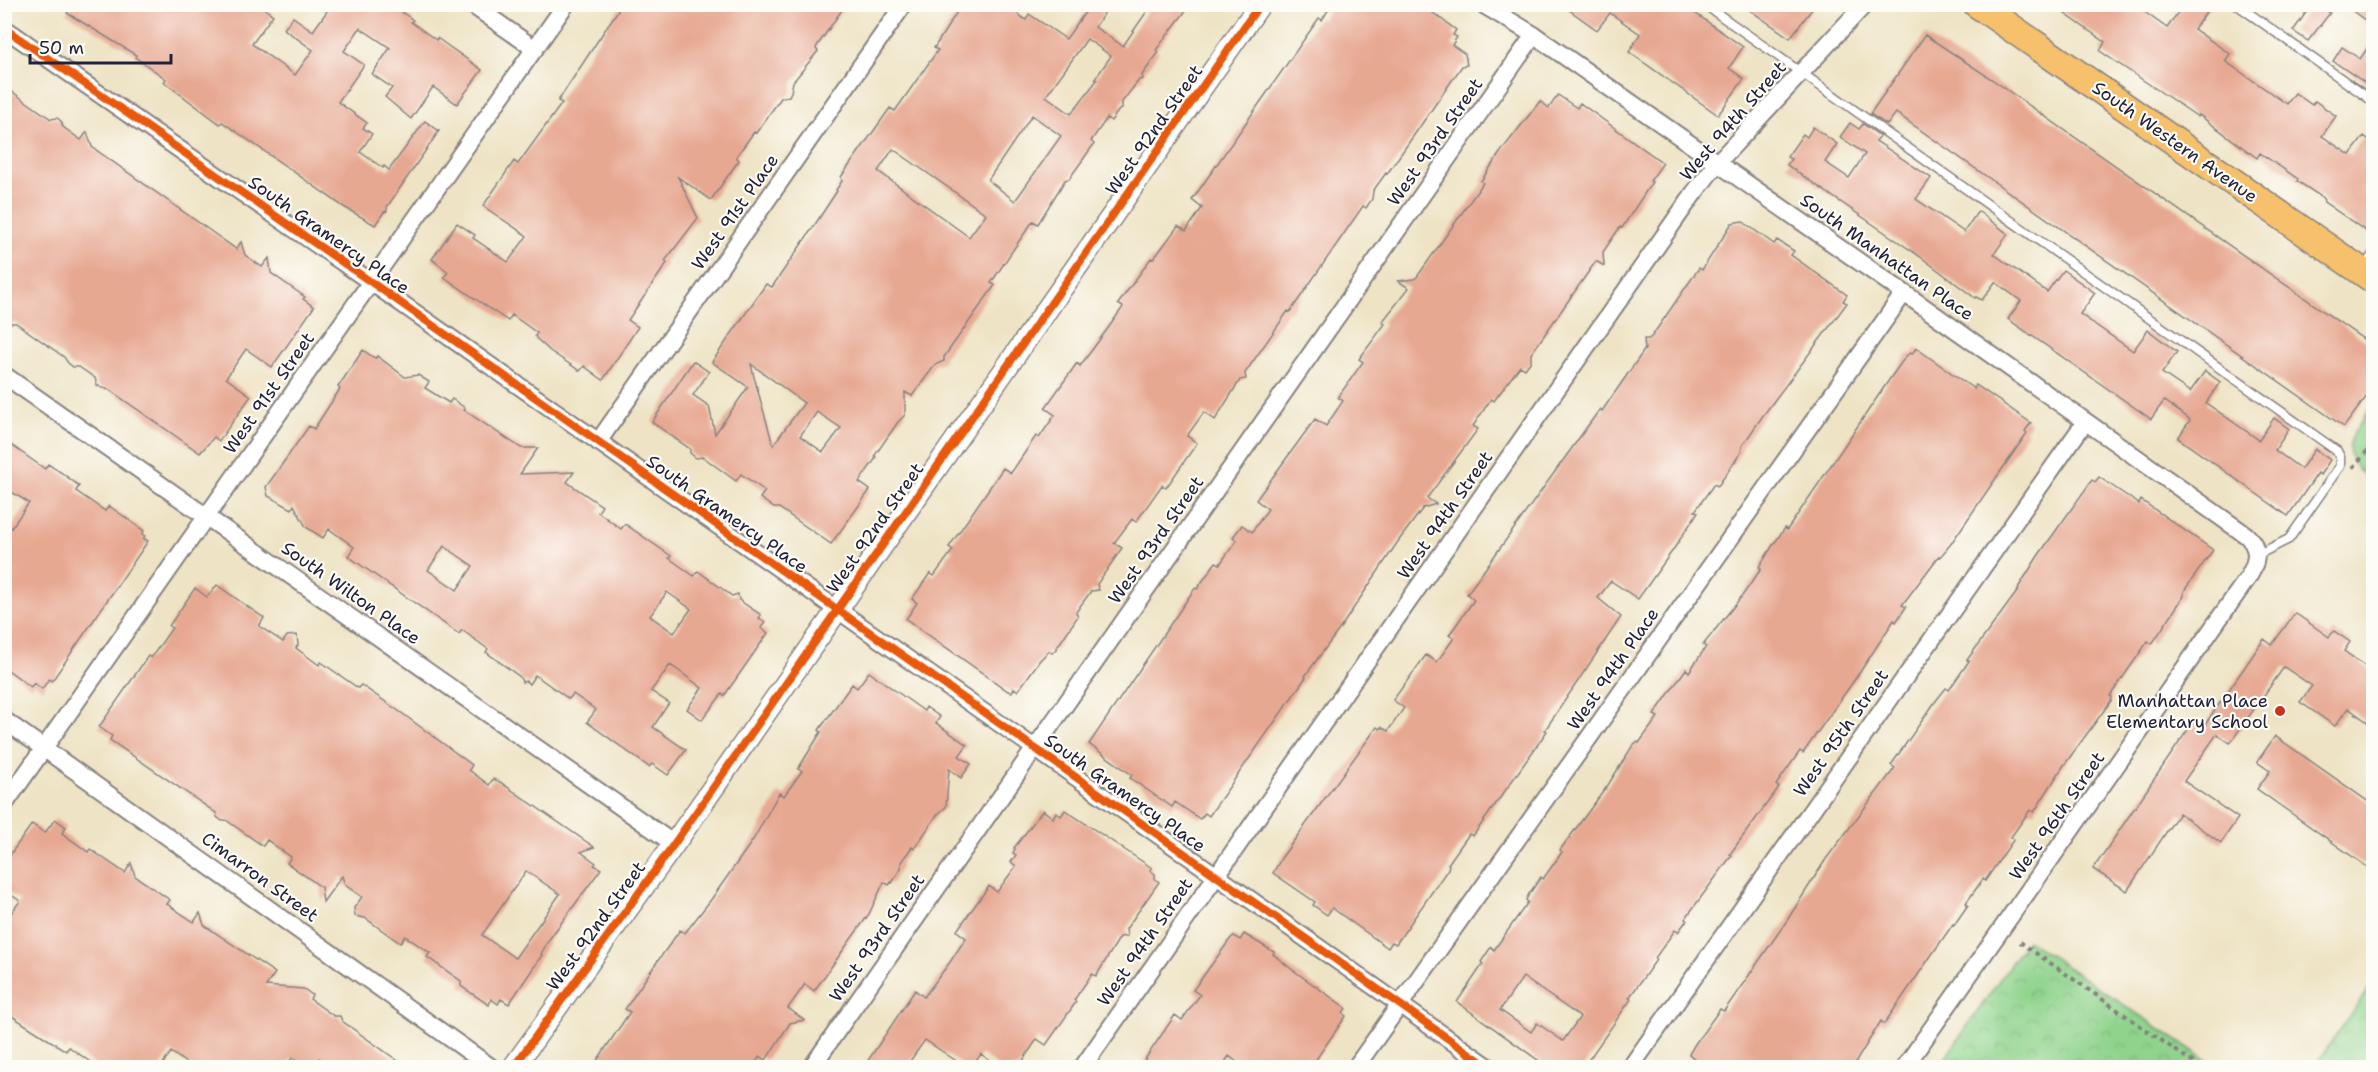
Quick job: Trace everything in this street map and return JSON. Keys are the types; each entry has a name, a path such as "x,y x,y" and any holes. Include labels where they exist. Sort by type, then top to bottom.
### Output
{"main road":[{"name":"South Western Avenue","path":"1977,4 2369,268"}],"street":[{"path":"471,4 535,49"},
{"name":"West 91st Street","path":"4,805 566,4"},
{"name":"West 91st Place","path":"598,442 904,4"},
{"name":"West 92nd Street","path":"513,1068 674,844 1260,4"},
{"name":"South Manhattan Place","path":"1482,4 1534,35 1718,162 2246,535 2251,539 2257,555"},
{"name":"West 94th Street","path":"1082,1068 1215,875 1718,162 1865,4"},
{"name":"South Gramercy Place","path":"4,28 371,282 1490,1068"},
{"name":"West 93rd Street","path":"811,1068 1534,35"},
{"name":"West 94th Place","path":"1355,1068 1904,293"},
{"name":"South Wilton Place","path":"4,375 674,844"},
{"name":"West 95th Street","path":"1630,1068 2085,422"},
{"name":"West 96th Street","path":"1904,1068 2247,579 2254,568 2257,555"},
{"name":"Cimarron Street","path":"4,720 45,747 492,1068"}],"lane":[{"path":"1704,4 1800,74 2337,451 2340,466 2289,539 2257,555"},
{"path":"2236,4 2373,102"}],"path":[{"path":"2352,470 2373,443"},
{"path":"2020,942 2202,1068"}],"green space":[{"path":"2373,404 2373,482 2353,462 2350,444 2358,426"},
{"path":"2027,940 2217,1067 1939,1067"},
{"path":"2373,983 2373,1067 2314,1067"}],"building":[{"path":"73,4 258,4 273,15 252,44 295,75 313,50 284,29 293,17 313,31 332,4 390,4 436,40 437,38 482,70 457,104 433,87 411,119 385,97 392,88 372,74 390,48 360,28 344,51 364,65 338,102 367,123 363,128 372,134 360,152 389,170 425,121 439,131 387,207 387,211 375,225 344,207 222,122 220,124 164,82 166,79 135,57 136,55 67,13"},
{"path":"622,4 846,4 817,46 818,51 793,82 789,96 781,98 756,133 754,132 736,157 739,160 711,200 678,177 698,218 665,261 667,263 628,320 638,327 603,380 584,366 580,371 550,351 537,339 535,336 537,333 512,315 508,321 444,277 448,272 432,259 457,223 475,235 473,238 508,262 527,236 483,206 514,161 518,164 562,103 558,101"},
{"path":"962,4 1004,4 1026,20 1029,14 1066,39 1091,4 1104,14 1095,27 1123,46 1152,4 1191,4 1156,50 1159,52 1142,75 1143,79 1139,80 1122,102 1122,109 1111,121 1107,118 1091,141 1094,144 1069,179 1065,180 1038,224 1033,221 1015,247 991,283 995,285 944,357 944,361 935,365 912,396 905,392 905,415 875,455 876,458 859,482 870,490 831,544 779,508 774,508 760,498 765,491 741,474 736,481 703,457 696,458 690,453 690,449 652,422 693,361 709,372 693,395 709,406 715,434 748,387 712,362 766,284 772,287 837,191 842,181 841,177 890,108 895,111 938,50 934,48","holes":["1087,39 1111,56 1095,79 1097,80 1071,114 1046,96","1032,115 1061,136 1015,201 988,180","893,149 986,214 969,237 878,171","751,364 804,403 773,445 754,377","817,412 841,428 823,452 800,436"]},
{"path":"1332,4 1421,4 1456,30 1453,35 1457,37 1452,45 1465,54 1467,65 1462,66 1373,191 1372,199 1366,208 1363,206 1290,312 1288,311 1245,373 1246,379 1240,380 1215,420 1204,412 1187,436 1197,443 1166,488 1162,485 1136,522 1132,519 1114,543 1122,548 1097,584 1099,590 1091,591 1076,612 1078,616 1056,649 1052,653 1049,651 1040,660 1018,691 1014,688 1012,692 1008,691 906,619 917,603 912,599 930,573 934,576 953,550 949,547 1003,468 1011,473 1036,436 1039,438 1055,415 1045,408 1077,363 1080,366 1123,307 1118,304 1151,258 1153,259 1178,226 1186,231 1202,208 1192,200 1319,18 1322,20"},
{"path":"1561,4 1682,4 1743,47 1729,68 1744,79 1718,115 1629,52 1640,34 1610,13 1597,30"},
{"path":"1741,4 1816,4 1790,38"},
{"path":"2051,4 2133,4 2167,28 2184,4 2212,4 2194,29 2230,54 2225,61 2287,104 2295,93 2312,105 2315,101 2336,116 2322,136 2350,155 2364,136 2373,143 2373,236 2260,153 2257,158 2199,115 2198,117 2100,51 2105,42"},
{"path":"2312,4 2318,4 2330,13 2308,41 2293,31"},
{"path":"2343,4 2373,4 2373,26"},
{"path":"1925,35 1993,80 2373,346 2373,388 2344,427 1896,113 1887,125 1870,114"},
{"path":"2373,40 2373,88 2333,61 2342,47 2360,59"},
{"path":"4,86 51,119 57,118 63,127 81,140 87,132 92,147 236,249 241,242 245,255 262,267 269,258 271,273 305,297 303,299 314,307 272,367 246,349 226,378 251,396 219,441 214,437 200,453 108,389 97,385 95,378 79,367 73,367 64,357 16,323 10,323 4,319"},
{"path":"1558,95 1577,108 1580,103 1663,163 1622,228 1620,227 1603,252 1604,266 1596,261 1531,354 1531,361 1525,369 1520,366 1494,401 1491,399 1473,426 1478,429 1427,498 1436,504 1423,508 1397,543 1209,816 1205,813 1200,819 1175,802 1172,807 1130,778 1132,775 1089,744 1195,588 1197,589 1216,562 1220,564 1237,540 1233,537 1242,525 1252,532 1268,509 1256,500 1315,419 1326,426 1343,401 1338,397 1363,362 1359,359 1385,324 1382,322 1409,288 1398,281 1417,277 1483,183 1481,181 1502,150 1540,101 1549,108"},
{"path":"1850,123 1859,129 1863,124 1880,136 1876,141 1931,178 1916,199 1964,232 1978,211 2008,234 1994,254 2047,292 2063,270 2095,293 2080,314 2133,351 2148,330 2177,352 2162,373 2190,392 2205,371 2220,382 2206,403 2259,440 2274,418 2289,429 2275,450 2301,469 2315,449 2330,460 2320,475 2318,473 2288,516 2178,438 2190,420 2164,401 2151,419 2008,319 2021,301 1995,282 1982,300 1975,298 1922,258 1787,165 1791,159 1787,157 1803,134 1807,137 1813,127 1837,144 1825,162 1849,178 1865,154 1840,137"},
{"path":"1742,221 1774,244 1777,240 1794,251 1791,255 1847,295 1843,301 1847,303 1762,417 1718,486 1714,484 1695,511 1698,512 1673,550 1638,599 1611,581 1598,598 1621,617 1545,730 1547,731 1473,836 1469,834 1448,864 1448,869 1396,944 1392,942 1388,948 1332,908 1327,915 1313,905 1315,902 1273,873 1282,857 1377,727 1388,731 1404,708 1393,700 1426,655 1437,662 1454,638 1449,635 1474,600 1467,594 1600,409 1602,411 1645,349 1644,339 1652,336 1699,268 1702,270 1732,223"},
{"path":"1916,348 1974,389 1976,385 2031,423 2025,431 2027,433 1950,545 1902,605 1906,607 1896,622 1894,620 1803,753 1800,751 1776,785 1779,787 1685,919 1687,920 1678,932 1675,930 1655,958 1656,960 1629,998 1631,999 1583,1068 1549,1068 1457,1002 1483,964 1481,962 1491,947 1494,950 1528,902 1526,900 1529,894 1562,852 1560,850 1608,785 1633,745 1639,743 1658,717 1654,715 1674,686 1686,669 1689,672 1706,647 1703,645 1761,569 1759,567 1773,545 1785,528 1787,530 1906,356 1912,354","holes":["1523,977 1580,1017 1563,1041 1537,1023 1531,1032 1500,1010"]},
{"path":"363,350 373,357 377,356 405,377 418,375 429,382 425,388 449,403 452,399 465,408 464,410 521,448 538,448 520,474 574,472 567,482 602,506 598,512 621,529 625,524 671,556 669,558 694,576 698,571 732,596 738,594 739,600 761,615 759,618 765,622 761,628 768,633 724,696 722,694 702,720 687,709 702,688 670,665 651,691 669,703 653,727 686,750 668,775 652,764 649,767 587,722 596,710 573,694 569,699 535,675 529,684 526,681 522,682 520,677 486,652 488,649 462,630 459,634 348,556 354,547 329,529 323,538 306,527 294,505 292,509 268,496 266,487 309,426 314,429 340,389 338,387","holes":["444,546 473,566 457,590 428,570","667,592 691,609 674,633 650,616"]},
{"path":"4,440 45,469 48,464 62,473 79,486 76,491 105,511 109,506 122,515 144,531 143,538 148,541 52,681 49,679 42,689 34,683 31,687 4,667 4,538 29,503 4,487"},
{"path":"2099,477 2139,504 2141,500 2213,550 2184,591 2184,596 2152,644 2148,641 2110,696 2111,701 2062,768 2034,812 2030,810 2011,837 2014,839 1985,881 1983,879 1966,903 1968,905 1884,1024 1881,1021 1852,1068 1691,1068 1696,1060 1689,1054 1695,1044 1720,1009 1724,1011 1786,922 1826,859 1895,768 1891,765 1935,702 1946,688 1949,690 1969,661 1967,660 2019,589 2038,556 2092,480 2095,482"},
{"path":"217,585 264,618 259,626 283,642 287,636 297,635 296,648 319,665 321,662 358,688 361,685 472,765 469,770 489,785 493,779 500,782 594,847 581,852 601,869 548,941 542,955 509,1004 501,999 498,1004 491,999 489,1005 461,986 461,981 427,957 430,953 405,936 400,943 365,918 355,916 354,908 362,897 345,885 342,876 323,902 321,887 287,863 291,857 267,840 263,846 226,820 222,821 216,813 110,740 112,736 99,727 148,656 151,658 172,628 169,626 195,588 207,597","holes":["526,871 560,894 515,958 482,935"]},
{"path":"2295,613 2329,637 2334,631 2350,642 2344,651 2373,672 2373,726 2348,708 2335,726 2300,702 2312,686 2284,667 2230,743 2217,734 2184,781 2238,818 2221,843 2179,813 2127,891 2093,869 2193,722 2202,729 2264,639 2272,645"},
{"path":"869,672 924,711 926,707 940,717 936,723 967,745 959,756 971,764 961,778 949,769 946,807 937,815 914,849 912,847 901,862 901,868 892,883 889,885 884,882 869,914 814,991 805,984 788,1008 804,1020 790,1023 766,1060 760,1056 752,1068 592,1068 630,1012 625,1009 657,962 680,930 685,933 710,901 753,840 779,793 784,796 802,771 798,769 821,732 819,730 852,684 857,688"},
{"path":"2275,736 2373,805 2373,871 2257,789 2270,771 2257,762"},
{"path":"1043,810 1053,818 1056,812 1061,816 1065,810 1152,868 1150,870 1159,882 1126,929 1127,936 1120,937 1096,976 1092,974 1046,1045 1037,1039 1018,1068 1000,1068 981,1054 971,1068 967,1068 925,1040 905,1068 863,1068 915,990 924,997 950,962 966,938 957,931 958,929 989,886 997,892 1016,866 1011,862 1016,855 1013,853 1014,848"},
{"path":"55,819 66,827 62,833 88,852 90,849 125,873 131,863 135,876 170,900 167,904 194,922 200,913 204,925 275,973 266,986 304,989 312,995 310,999 334,1016 340,1016 342,1021 408,1068 333,1068 319,1058 313,1068 307,1068 292,1058 285,1068 193,1068 171,1052 160,1068 99,1068 69,1047 66,1051 4,1011 4,923 20,901 4,890 4,863 32,824 45,833"},
{"path":"1244,934 1274,952 1273,954 1290,968 1346,1008 1343,1013 1346,1016 1310,1068 1245,1068 1229,1056 1221,1068 1151,1068 1143,1062 1175,1015 1182,1020 1200,995 1193,990 1231,938 1234,936 1240,940"}],"cycle path":[{"path":"513,1068 674,844 1260,4"},
{"path":"4,28 371,282 1490,1068"}],"place":[{"name":"Manhattan Place Elementary School","path":"2280,711"}]}
